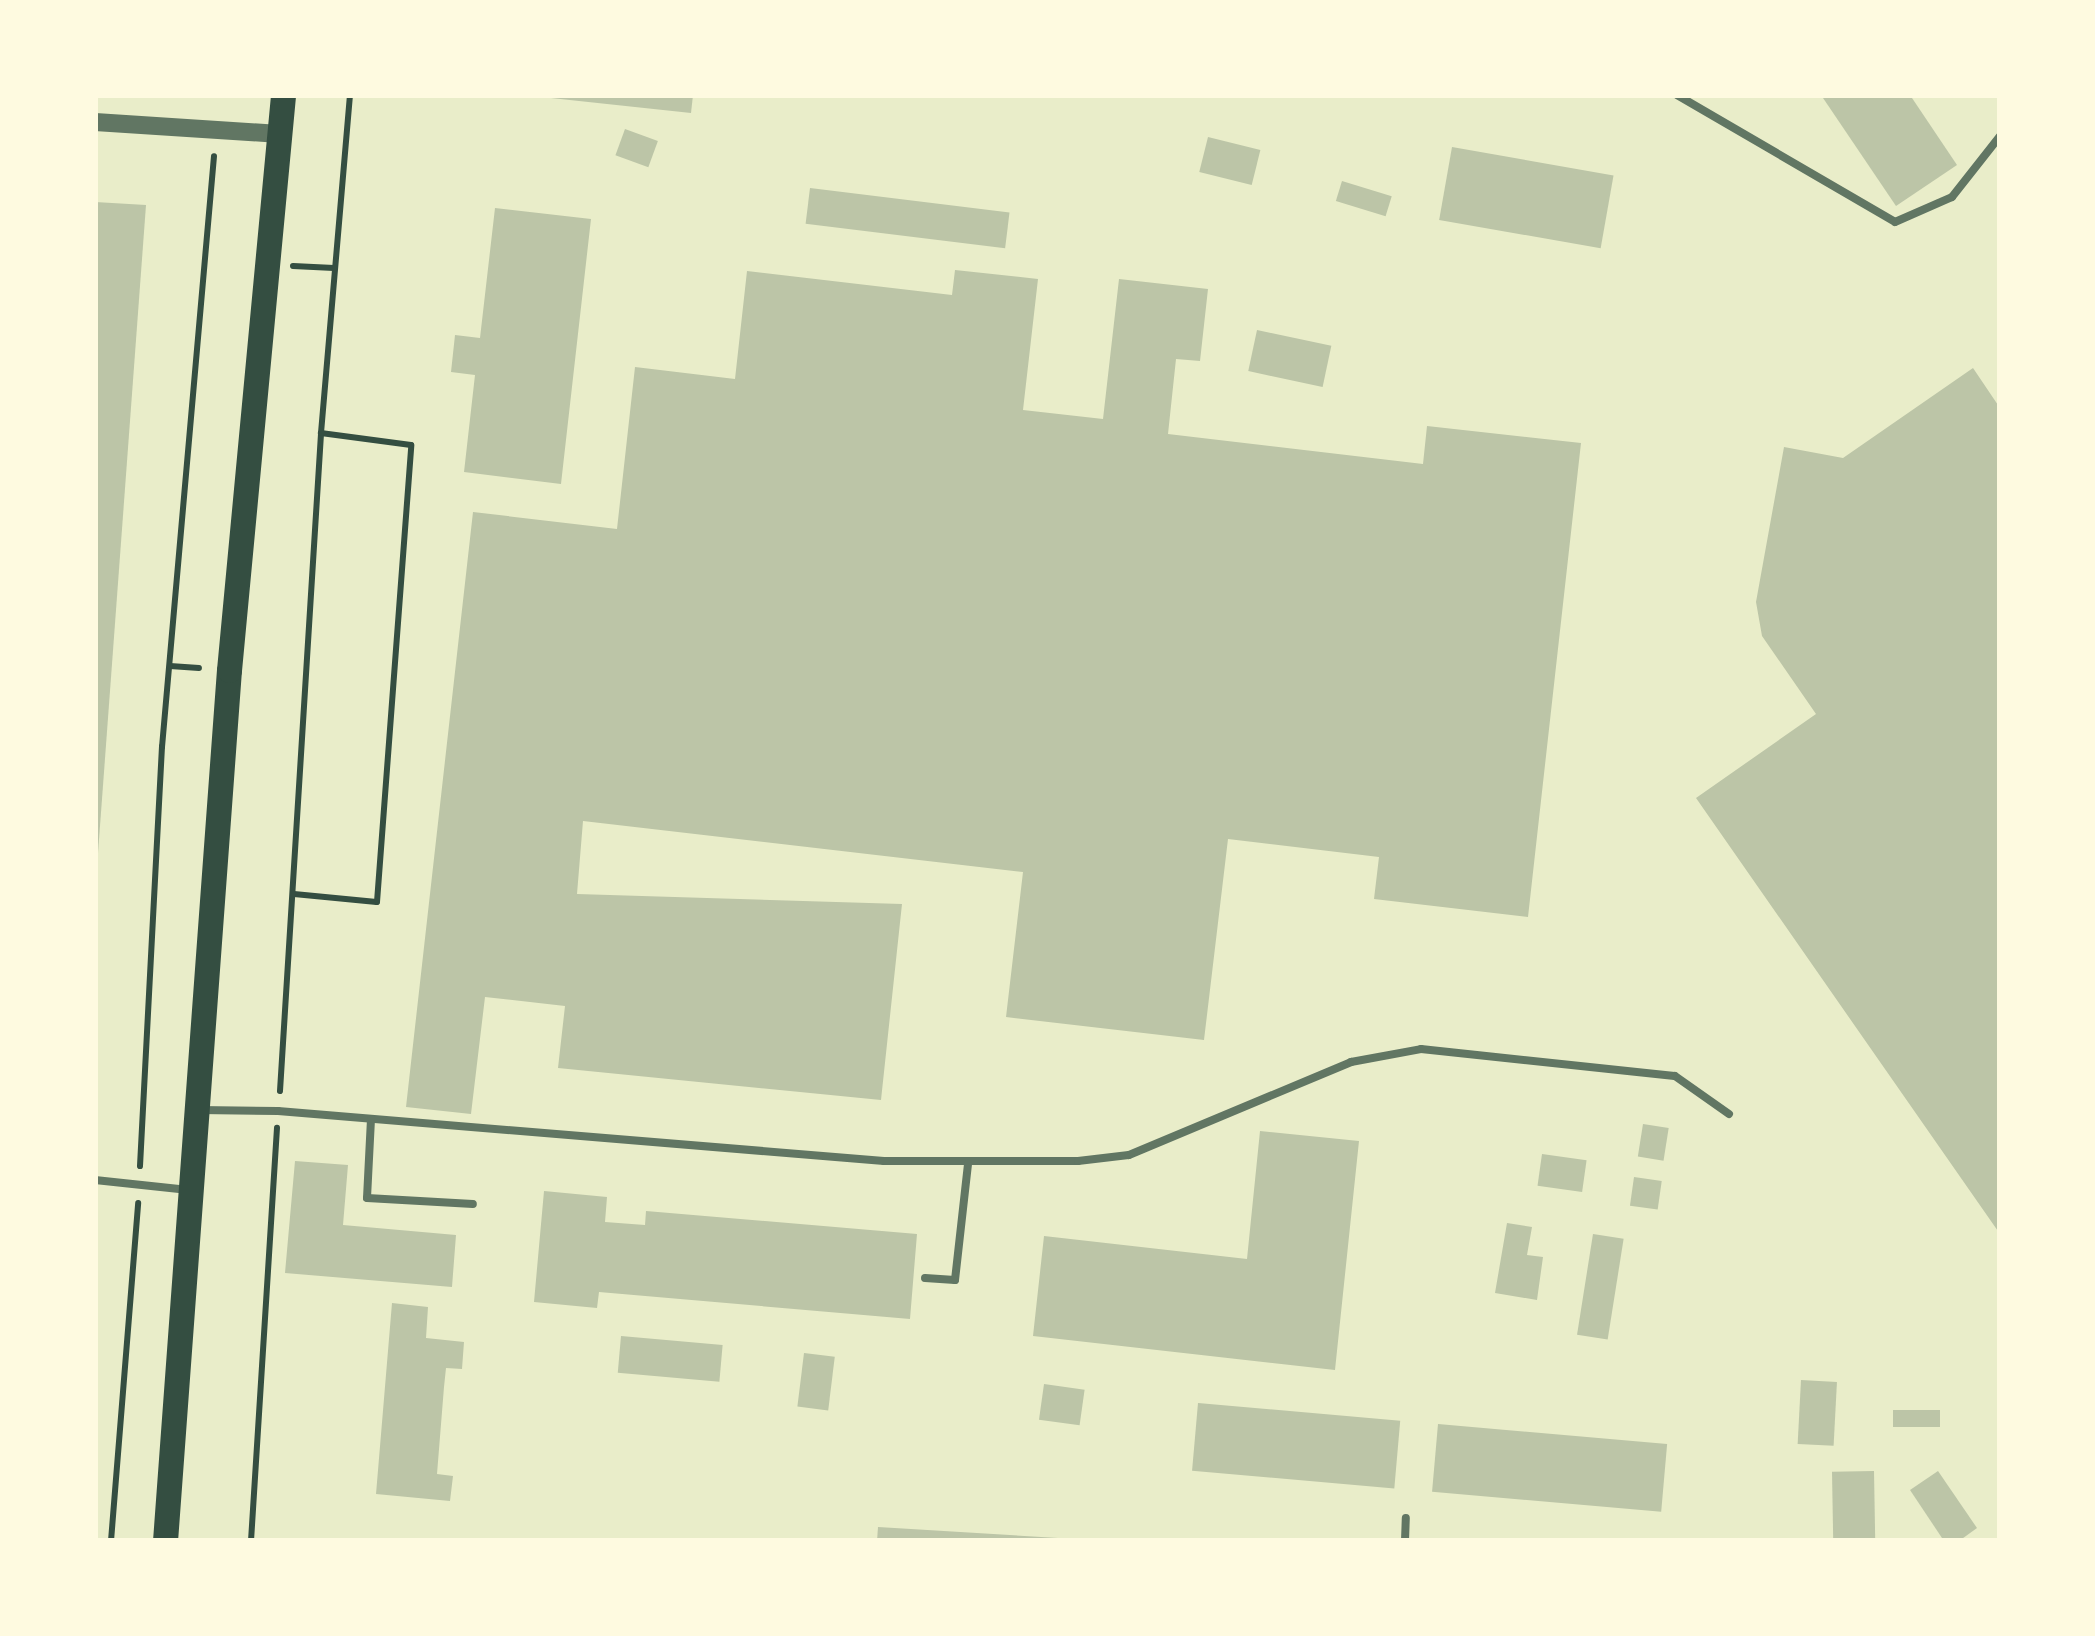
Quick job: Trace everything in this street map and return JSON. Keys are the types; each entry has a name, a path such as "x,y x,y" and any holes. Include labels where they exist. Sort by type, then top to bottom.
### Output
{"main road":[{"path":"165,1541 228,670 284,95"}],"street":[{"path":"95,122 280,134"}],"lane":[{"path":"1677,95 1895,222 1952,197 2000,136"},
{"path":"198,1110 278,1110 968,1164 1129,1155 1284,1084 1351,1062 1421,1049 1676,1076 1729,1114"},
{"path":"371,1119 366,1198 473,1204"},
{"path":"925,1278 955,1280 968,1164"},
{"path":"95,1180 192,1190"},
{"path":"1405,1541 1406,1518"}],"path":[{"path":"251,1541 321,432 350,95"},
{"path":"111,1541 139,1185 161,767 217,130"},
{"path":"294,894 377,902 411,445 321,432"}],"building":[{"path":"523,95 693,95 691,113"},
{"path":"1821,95 1910,95 1957,165 1896,206"},
{"path":"625,129 658,141 648,167 615,155"},
{"path":"1208,137 1260,150 1252,185 1199,172"},
{"path":"1452,147 1614,175 1601,248 1439,220"},
{"path":"1342,181 1392,196 1386,216 1336,201"},
{"path":"810,188 1010,212 1005,248 806,224"},
{"path":"95,202 146,205 98,853 95,853"},
{"path":"495,208 591,219 561,484 464,472 475,375 451,372 455,335 480,338"},
{"path":"955,270 1038,279 1023,410 1103,419 1119,279 1208,289 1200,361 1176,359 1168,434 1423,464 1427,426 1581,443 1528,917 1374,899 1379,857 1228,839 1204,1040 1006,1017 1023,872 583,821 577,894 902,904 881,1100 558,1068 565,1006 485,997 471,1114 406,1107 473,512 617,529 635,367 735,379 747,271 952,295"},
{"path":"1257,330 1331,346 1323,387 1248,371"},
{"path":"1973,368 2000,408 2000,1234 1696,798 1816,714 1762,636 1756,602 1784,447 1843,458"},
{"path":"1643,1124 1669,1128 1664,1161 1638,1157"},
{"path":"1260,1131 1359,1141 1335,1370 1033,1336 1044,1236 1247,1259"},
{"path":"1542,1154 1587,1160 1582,1192 1538,1186"},
{"path":"295,1161 348,1165 343,1225 456,1235 452,1287 285,1273"},
{"path":"1634,1177 1662,1181 1658,1210 1630,1206"},
{"path":"544,1191 607,1197 605,1222 645,1225 646,1211 917,1234 910,1319 599,1292 597,1308 534,1302"},
{"path":"1507,1223 1532,1227 1527,1255 1543,1257 1537,1300 1495,1293"},
{"path":"1593,1234 1624,1239 1608,1340 1577,1335"},
{"path":"392,1303 428,1307 426,1338 464,1342 462,1369 446,1368 444,1387 437,1474 453,1476 450,1501 376,1494"},
{"path":"621,1336 723,1345 719,1382 618,1373"},
{"path":"804,1353 835,1357 828,1410 797,1407"},
{"path":"1801,1380 1837,1382 1834,1446 1798,1444"},
{"path":"1044,1384 1085,1390 1080,1425 1039,1420"},
{"path":"1198,1403 1400,1421 1394,1488 1192,1471"},
{"path":"1893,1410 1940,1410 1940,1427 1893,1427"},
{"path":"1438,1424 1667,1444 1661,1512 1432,1492"},
{"path":"1874,1471 1875,1541 1833,1541 1832,1472"},
{"path":"1938,1471 1977,1528 1959,1541 1944,1541 1910,1490"},
{"path":"878,1527 1058,1538 1058,1541 877,1541"}]}
